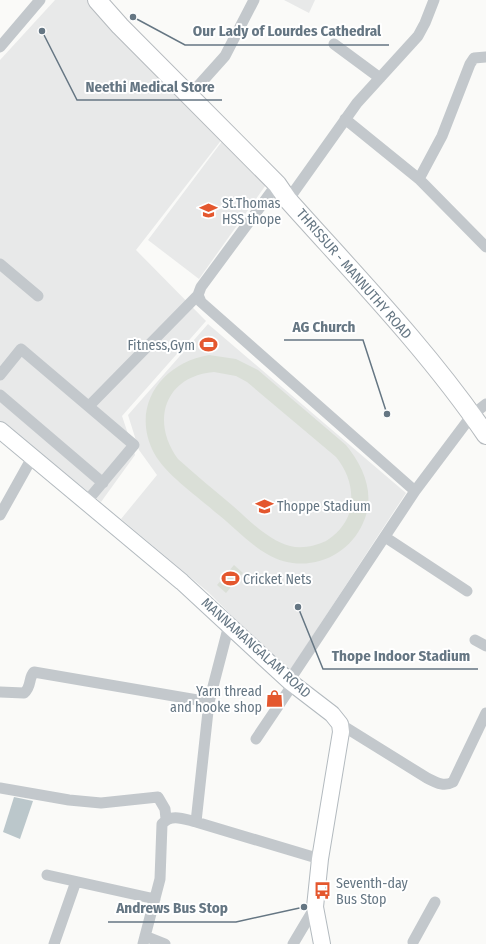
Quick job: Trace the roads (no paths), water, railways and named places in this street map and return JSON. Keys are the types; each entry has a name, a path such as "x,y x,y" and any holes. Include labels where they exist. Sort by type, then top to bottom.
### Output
{"main road":[{"name":"THRISSUR - MANNUTHY ROAD","path":"97,0 120,26 277,184 288,200 479,409 486,435"},
{"name":"MANNAMANGALAM ROAD","path":"0,430 87,501 182,582 291,683 332,714 340,724"},
{"path":"322,944 315,907 320,860 341,732 340,724"}],"street":[{"path":"0,47 40,0"},
{"path":"190,95 224,56 254,0"},
{"path":"288,200 356,103 418,36 434,0"},
{"path":"334,44 380,78"},
{"path":"419,179 442,136 470,64 474,58 486,57"},
{"path":"346,119 419,179 486,246"},
{"path":"89,406 198,295 201,287 277,184"},
{"path":"0,264 38,296"},
{"path":"198,295 201,302 415,490"},
{"path":"0,375 21,349 134,445 87,501"},
{"path":"0,395 103,482"},
{"path":"256,738 415,490 479,409"},
{"path":"0,515 33,456"},
{"path":"384,537 467,591"},
{"path":"196,822 209,702 229,625"},
{"path":"475,640 486,646"},
{"path":"0,692 24,693 29,687 31,675 34,672 38,672 209,702"},
{"path":"340,724 427,778 440,784 448,785 453,782 486,713"},
{"path":"0,788 69,800 101,803 158,797 165,809 166,819"},
{"path":"165,944 144,940 160,879 162,824 166,819 174,817 196,822 320,860"},
{"path":"46,875 155,899"},
{"path":"54,944 74,887"},
{"path":"414,943 435,902"},
{"path":"293,944 315,907"}],"place":[{"name":"Our Lady of Lourdes Cathedral","path":"133,17"},
{"name":"Neethi Medical Store","path":"42,31"},
{"name":"St.Thomas HSS thope","path":"209,211"},
{"name":"Fitness,Gym","path":"208,345"},
{"name":"AG Church","path":"387,414"},
{"name":"Thoppe Stadium","path":"264,506"},
{"name":"Cricket Nets","path":"230,579"},
{"name":"Thope Indoor Stadium","path":"298,607"},
{"name":"Yarn thread and hooke shop","path":"275,699"},
{"name":"Seventh-day Bus Stop","path":"323,891"},
{"name":"Andrews Bus Stop","path":"304,907"}]}
